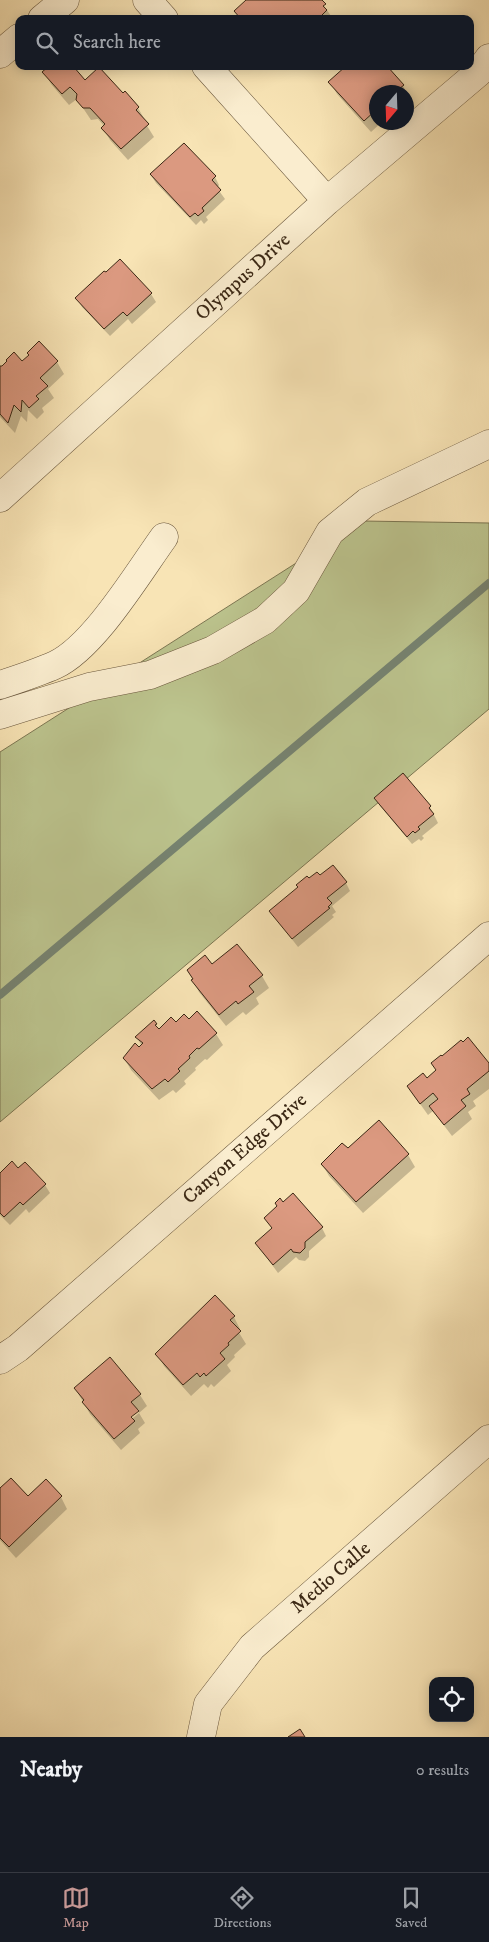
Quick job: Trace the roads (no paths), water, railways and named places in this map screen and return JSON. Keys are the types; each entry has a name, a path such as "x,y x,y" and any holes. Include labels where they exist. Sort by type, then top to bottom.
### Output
{"street":[{"path":"47,15 65,0"},
{"path":"147,0 160,15"},
{"path":"0,54 15,41"},
{"name":"Olympus Drive","path":"0,498 327,201 478,73 489,58"},
{"path":"210,70 327,201"},
{"path":"0,715 89,687 150,675 213,650 265,620 296,591 330,532 366,502 489,444"},
{"path":"0,685 55,665 76,651 101,624 164,537"},
{"name":"Canyon Edge Drive","path":"0,1360 26,1341 489,936"},
{"name":"Medio Calle","path":"201,1737 208,1704 252,1647 489,1439"}],"waterway":[{"path":"0,995 489,583"}]}
